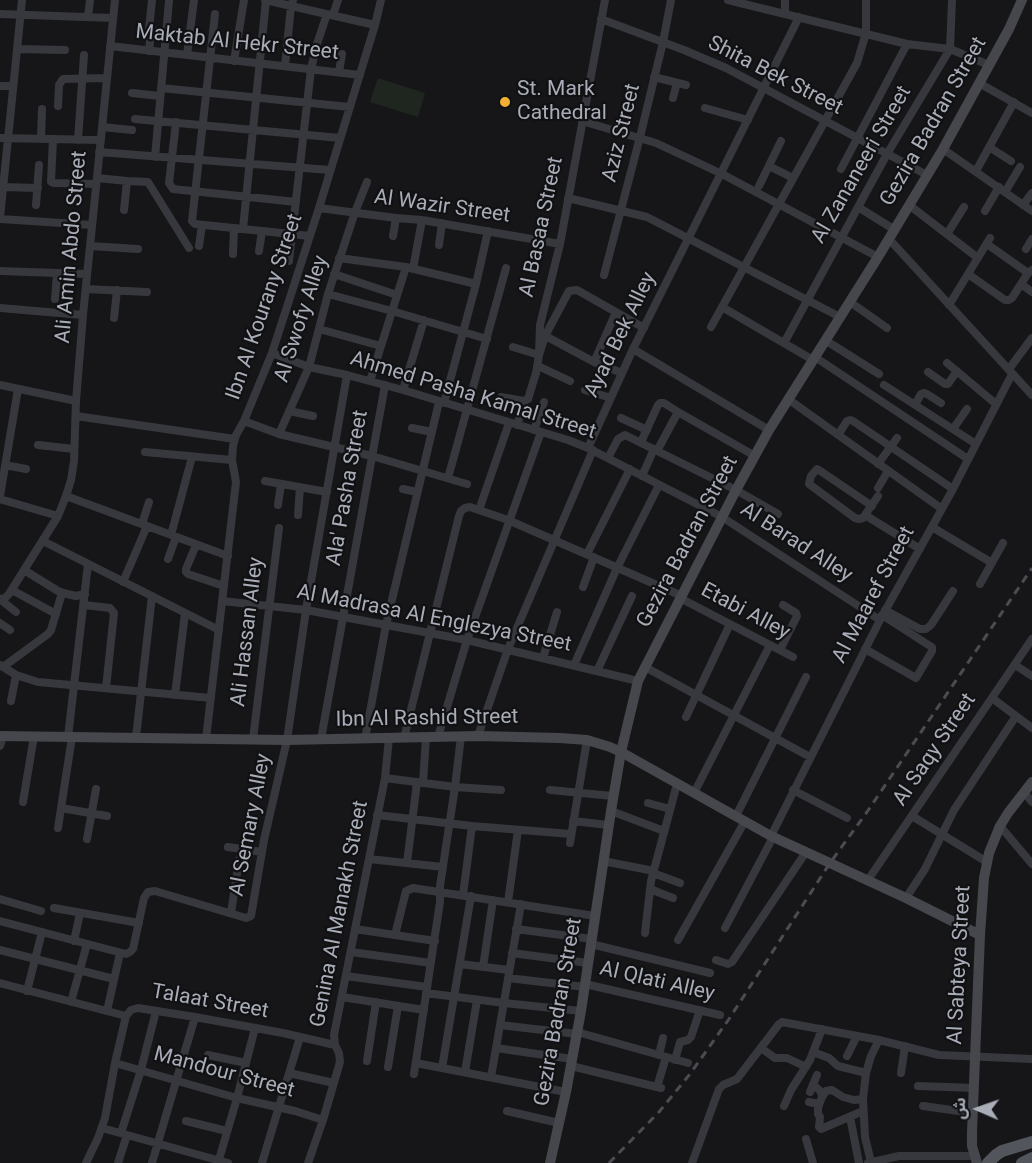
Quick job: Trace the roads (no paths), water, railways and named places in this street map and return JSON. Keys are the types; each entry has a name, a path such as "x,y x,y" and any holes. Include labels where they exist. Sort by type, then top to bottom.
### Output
{"main road":[{"path":"988,1163 1002,1151 1032,1142"},
{"path":"1022,1163 1032,1158"}],"street":[{"path":"22,0 13,86 4,138 0,218 92,225"},
{"path":"88,17 90,0"},
{"name":"Ali Amin Abdo Street","path":"12,590 58,516 71,480 83,315 115,0"},
{"path":"149,51 151,30 148,27 152,0"},
{"path":"187,55 195,0"},
{"path":"234,61 244,0"},
{"path":"243,229 266,0 292,3 330,15 375,25"},
{"path":"289,261 311,69 317,44 338,0"},
{"name":"Ibn Al Kourany Street","path":"206,739 236,482 232,460 233,446 272,353 319,208 381,0"},
{"name":"Al Basaa Street","path":"542,334 605,0"},
{"name":"Aziz Street","path":"604,275 640,137 671,0"},
{"path":"728,0 908,44 950,49 989,65"},
{"path":"785,0 785,14"},
{"path":"711,327 856,63 866,33 866,0"},
{"name":"Al Zananeeri Street","path":"784,343 887,154 950,49 952,0"},
{"name":"Gezira Badran Street","path":"550,1163 581,1011 621,752 638,681 769,430 892,235 1010,29 1022,0"},
{"path":"155,157 169,2"},
{"path":"285,66 292,3"},
{"path":"0,14 113,18"},
{"path":"214,14 192,221 198,224 310,236"},
{"name":"Ayad Bek Alley","path":"478,736 508,649 622,373 799,17"},
{"name":"Shita Bek Street","path":"602,19 726,68 927,175"},
{"path":"151,30 166,32"},
{"path":"841,169 908,44"},
{"name":"Maktab Al Hekr Street","path":"110,46 360,75"},
{"path":"17,49 65,50"},
{"path":"339,72 342,54"},
{"path":"78,140 84,55"},
{"path":"654,77 686,85"},
{"path":"57,106 59,85 65,78 107,78"},
{"path":"673,98 677,83"},
{"path":"979,83 1032,113"},
{"path":"0,86 13,86"},
{"path":"132,93 206,93 350,107"},
{"path":"976,171 1014,102"},
{"path":"705,108 748,120"},
{"path":"41,139 42,109"},
{"path":"135,119 340,138"},
{"path":"582,121 656,143 722,174 878,257"},
{"path":"176,122 169,183 175,190 296,202"},
{"path":"102,127 132,130"},
{"path":"4,138 100,140"},
{"path":"53,139 51,182 146,181 189,248"},
{"path":"759,186 781,141"},
{"path":"989,147 1011,161"},
{"path":"943,148 1032,211"},
{"path":"99,152 330,170"},
{"path":"36,205 39,165"},
{"path":"769,166 793,178"},
{"path":"985,212 1020,167"},
{"path":"124,210 127,181"},
{"name":"Al Swofy Alley","path":"279,434 309,367 339,258 367,182"},
{"path":"3,187 38,188"},
{"path":"1023,205 1032,192"},
{"path":"568,198 647,217 840,317"},
{"path":"909,205 978,258"},
{"path":"858,207 892,235 949,305 1032,395"},
{"path":"947,234 964,207"},
{"name":"Al Wazir Street","path":"319,208 422,219 560,244"},
{"path":"393,236 396,218"},
{"path":"370,381 397,295 410,268 422,219"},
{"path":"439,244 442,223"},
{"path":"198,224 199,246"},
{"path":"233,254 234,228"},
{"path":"259,251 262,231"},
{"path":"365,739 386,625 422,471 463,332 488,231"},
{"path":"1026,249 1032,239"},
{"path":"949,305 988,241 1030,271 1012,298 1005,300 968,274"},
{"path":"90,246 138,249"},
{"path":"339,258 410,268 476,284"},
{"path":"448,478 506,268"},
{"path":"0,271 87,274"},
{"path":"55,299 57,273"},
{"path":"334,274 397,295"},
{"path":"1021,284 1032,292"},
{"path":"86,289 147,292"},
{"path":"501,397 527,400 538,366 542,334 569,291 577,290 644,328"},
{"path":"114,318 117,291"},
{"path":"328,294 487,339"},
{"path":"850,302 887,328"},
{"path":"722,307 814,358 968,459"},
{"path":"0,308 83,315"},
{"path":"594,362 616,312"},
{"path":"404,390 424,320"},
{"path":"319,329 381,346"},
{"path":"542,334 594,362 622,373"},
{"name":"Al Maaref Street","path":"725,928 865,649 953,489 1010,372 1032,339"},
{"path":"825,340 879,374"},
{"path":"513,347 539,355"},
{"path":"633,349 769,430"},
{"name":"Ahmed Pasha Kamal Street","path":"272,353 309,367 404,390 590,449 723,517"},
{"path":"947,363 996,404"},
{"path":"538,366 570,381"},
{"path":"928,372 948,384 957,371"},
{"name":"Al Semary Alley","path":"121,953 126,954 133,949 145,894 151,891 246,918 251,916 262,852 287,740 306,609 347,375"},
{"path":"0,385 76,401"},
{"name":"Ala' Pasha Street","path":"321,740 385,385"},
{"path":"884,385 976,444"},
{"path":"18,389 0,497 58,516"},
{"path":"585,390 611,399"},
{"path":"915,405 924,393 941,403"},
{"path":"788,399 942,509"},
{"path":"407,863 412,819 432,737 538,431 544,402"},
{"path":"641,442 658,405 664,403 755,456"},
{"path":"404,738 459,516 465,508 479,510 513,424 524,405"},
{"path":"953,429 967,409"},
{"path":"289,411 314,416"},
{"path":"642,476 678,412"},
{"path":"76,416 235,439"},
{"path":"621,418 647,430"},
{"path":"838,435 850,420 953,489"},
{"path":"244,422 279,434 372,456 467,484"},
{"path":"412,428 432,432"},
{"path":"608,458 618,439 625,435 736,490 778,514"},
{"path":"878,464 897,438"},
{"path":"38,445 74,449"},
{"path":"145,452 232,460"},
{"path":"168,559 192,457"},
{"path":"5,465 26,469"},
{"path":"583,586 591,556 630,469"},
{"path":"872,506 819,470 816,469 811,476 809,484 859,519 863,518 872,506 888,471"},
{"path":"265,481 327,492"},
{"path":"278,505 281,484"},
{"path":"573,665 617,568 659,485"},
{"path":"298,514 300,487"},
{"path":"403,489 417,492"},
{"path":"66,496 228,556"},
{"path":"123,582 144,525 149,502"},
{"name":"Etabi Alley","path":"479,510 508,520 681,597 793,657"},
{"path":"865,515 920,549"},
{"name":"Al Barad Alley","path":"723,517 883,615"},
{"path":"932,527 992,564"},
{"name":"Ali Hassan Alley","path":"253,740 279,528"},
{"path":"43,541 219,630"},
{"path":"980,584 1003,543"},
{"path":"196,545 186,572 224,586"},
{"path":"58,828 88,564"},
{"path":"24,570 62,592 76,596 85,594"},
{"path":"0,599 5,598 12,590 56,614"},
{"path":"883,615 926,629 931,626 953,591"},
{"path":"62,592 48,634 2,666 16,675 38,682 211,698"},
{"path":"136,737 153,596"},
{"path":"597,671 632,596"},
{"path":"0,599 16,612"},
{"name":"Al Madrasa Al Englezya Street","path":"222,602 306,609 467,640 638,681"},
{"path":"84,605 110,608 113,611 106,688"},
{"path":"780,651 797,616 783,605"},
{"path":"543,658 557,612"},
{"path":"175,694 185,613"},
{"path":"865,649 916,678 932,651 932,647 883,615"},
{"path":"0,624 10,630"},
{"path":"686,717 730,624"},
{"name":"Al Saqy Street","path":"868,880 1032,639"},
{"path":"694,793 770,645"},
{"path":"1015,665 1032,676"},
{"path":"645,667 810,757"},
{"path":"11,701 16,675"},
{"path":"678,940 740,819 806,677"},
{"path":"992,698 1032,728"},
{"path":"906,898 925,869 954,810 1016,716"},
{"path":"23,802 34,736"},
{"name":"Ibn Al Rashid Street","path":"1,740 34,736 253,740 478,736 587,740 621,752 772,836 980,935"},
{"path":"414,1074 435,941 461,736"},
{"name":"Genina Al Manakh Street","path":"308,1163 340,1062 334,1035 385,778 389,738"},
{"path":"570,843 587,740"},
{"path":"385,778 501,790"},
{"name":"Al Sabteya Street","path":"975,1160 972,1146 975,1056 980,935 987,862 1000,825 1032,782"},
{"path":"645,933 650,889 677,784"},
{"path":"87,839 96,789"},
{"path":"550,790 613,796"},
{"path":"793,790 847,818"},
{"path":"1024,792 1032,802"},
{"path":"648,803 670,809"},
{"path":"61,808 106,816"},
{"path":"611,811 664,831"},
{"path":"377,815 449,824 571,834"},
{"path":"912,816 987,862"},
{"path":"573,821 608,825"},
{"path":"1000,825 1032,864"},
{"path":"442,1068 460,964 472,826"},
{"path":"508,902 518,830"},
{"path":"228,847 262,852"},
{"path":"716,960 728,964 732,962 806,852"},
{"path":"369,859 443,867"},
{"path":"231,913 239,860"},
{"path":"603,861 654,872 680,883"},
{"path":"395,935 406,891 412,888 595,916"},
{"path":"650,889 673,898"},
{"path":"0,900 42,911"},
{"path":"483,967 493,900"},
{"path":"491,1077 521,904"},
{"path":"54,908 139,923"},
{"path":"74,941 80,913"},
{"path":"0,921 121,953 107,1011"},
{"path":"355,929 435,941"},
{"path":"516,929 591,942 710,974"},
{"path":"27,991 42,932"},
{"path":"71,1002 87,944"},
{"path":"0,950 114,979"},
{"path":"351,952 431,963"},
{"path":"512,953 588,963"},
{"name":"Al Qlati Alley","path":"460,964 585,985 720,1015"},
{"path":"346,976 454,996 581,1011"},
{"path":"0,983 126,1016"},
{"path":"342,997 424,1010"},
{"path":"465,1072 477,999"},
{"path":"367,1061 375,1002"},
{"path":"388,1067 398,1006"},
{"name":"Talaat Street","path":"87,1163 108,1108 114,1062 126,1016 134,1008 283,1032 335,1045"},
{"path":"666,1057 680,1042 691,1037 700,1010"},
{"path":"118,1163 156,1011"},
{"path":"152,1163 195,1017"},
{"path":"692,1163 719,1089 737,1079 779,1024 786,1022 879,1040 939,1055 1032,1059"},
{"path":"500,1024 577,1033 688,1064"},
{"path":"218,1162 255,1028"},
{"path":"784,1106 791,1089 806,1067 822,1029"},
{"path":"847,1056 857,1036"},
{"path":"262,1163 300,1037"},
{"path":"496,1048 572,1063 659,1088 666,1057 663,1038"},
{"path":"879,1040 866,1073 862,1111 869,1162 975,1160"},
{"path":"901,1072 905,1046"},
{"path":"761,1048 775,1058 787,1058 806,1067"},
{"path":"813,1052 829,1058 838,1066 866,1073"},
{"path":"208,1055 246,1063"},
{"name":"Mandour Street","path":"114,1062 323,1120"},
{"path":"416,1062 566,1092"},
{"path":"289,1073 334,1083"},
{"path":"817,1075 811,1088 821,1092 819,1127 823,1128 862,1111"},
{"path":"918,1086 974,1089"},
{"path":"820,1101 826,1091 832,1090 843,1097 854,1100 863,1099"},
{"path":"809,1102 820,1101"},
{"path":"923,1107 973,1113"},
{"path":"507,1111 559,1123"},
{"path":"850,1116 859,1163"},
{"path":"186,1120 227,1131"},
{"path":"102,1128 228,1163"},
{"path":"806,1139 813,1163"}],"railway":[{"path":"609,1163 659,1112 690,1074 729,1019 830,863 1032,568"}],"place":[{"name":"St. Mark Cathedral","path":"505,102"}]}
